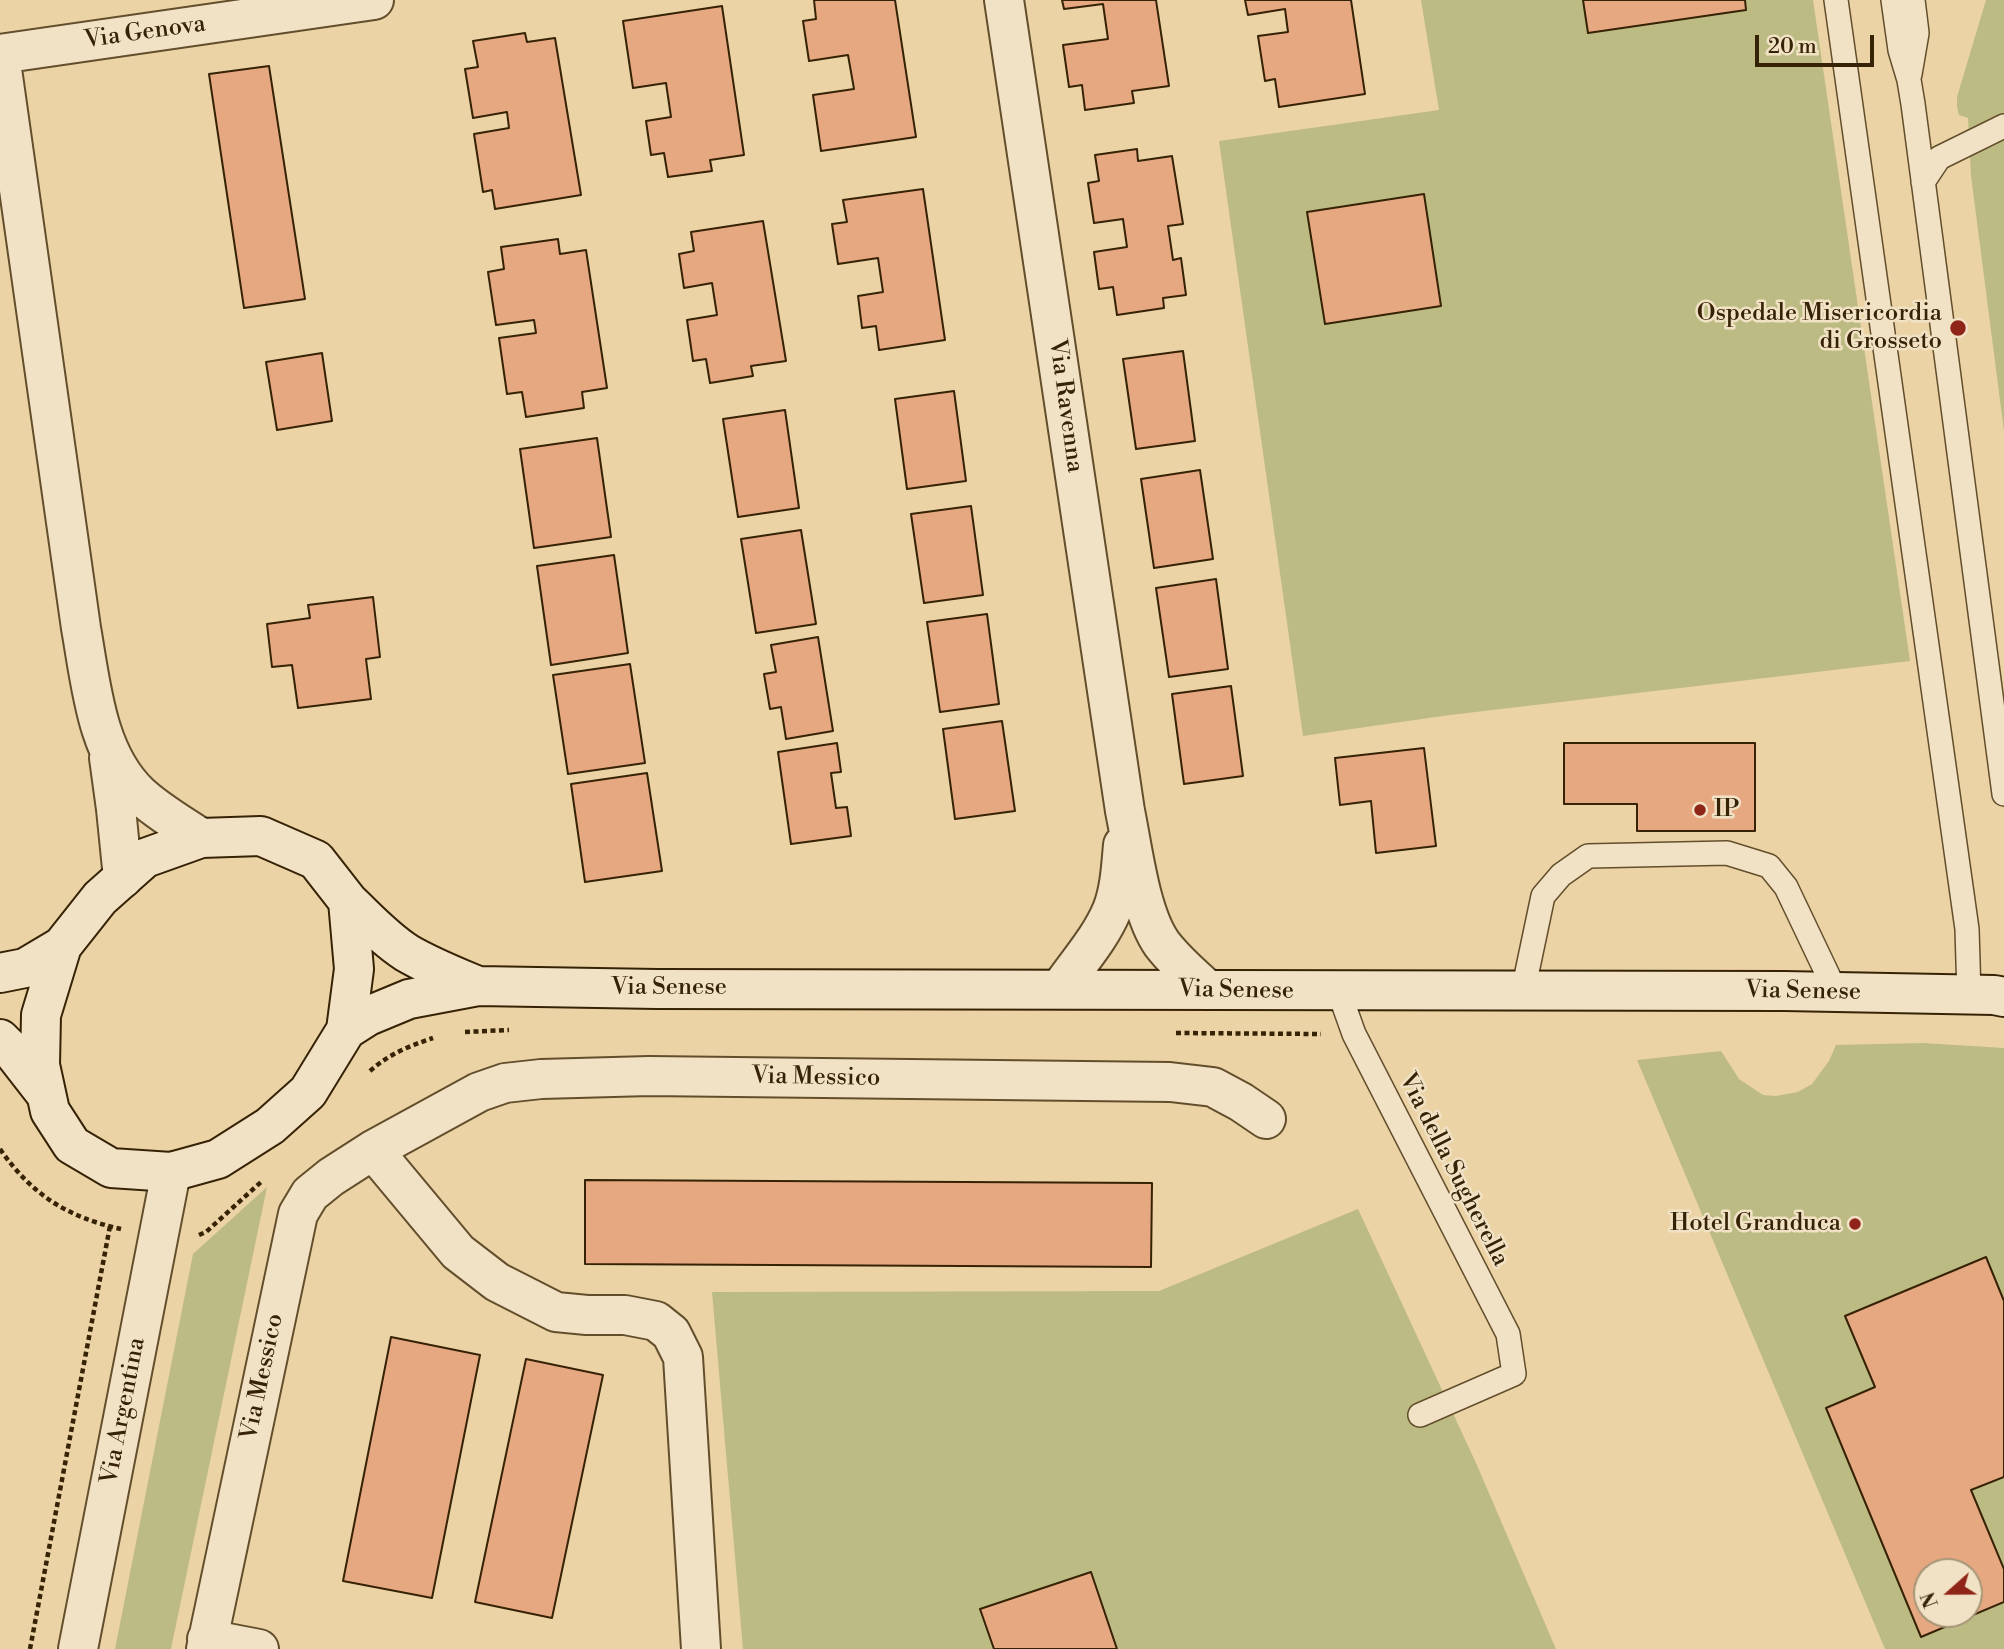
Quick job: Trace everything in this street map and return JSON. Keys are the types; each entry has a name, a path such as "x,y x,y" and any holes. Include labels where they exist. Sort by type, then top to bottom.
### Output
{"street":[{"name":"Via Genova","path":"0,54 374,0"},
{"name":"Via Ravenna","path":"1004,0 1125,811 1145,903 1154,931 1171,956 1208,990"},
{"path":"0,54 81,628 97,713 117,766 140,794 201,838"},
{"path":"106,742 115,799 122,878"},
{"name":"Via Ravenna","path":"1060,989 1099,933 1112,909 1121,877 1125,811"},
{"name":"Via Senese","path":"62,946 100,898 145,858 201,838 261,836 316,860 348,901 384,936 407,952 478,986"},
{"path":"62,946 41,1015 40,1065 50,1111 72,1145 111,1168 171,1172 218,1158 270,1126 308,1093 346,1030 354,969 348,901"},
{"path":"0,973 25,968 62,946"},
{"name":"Via Senese","path":"346,1030 368,1016 408,999 478,986 1993,995"},
{"path":"0,1039 46,1094"},
{"name":"Via Messico","path":"259,1649 206,1644 298,1213 310,1194 331,1177 373,1150 479,1093 505,1083 541,1079 649,1076 1170,1082 1213,1087 1266,1119"},
{"path":"373,1150 458,1252 497,1282 556,1312 625,1315 656,1321 671,1332 683,1357 701,1649"},
{"name":"Via Argentina","path":"78,1649 171,1172"}],"lane":[{"path":"1836,0 1968,929 1993,995"},
{"path":"1893,0 1900,50 1909,80 2004,794"},
{"path":"1909,80 1917,33 1913,0"},
{"path":"1923,182 1939,158 2004,126"},
{"path":"1523,991 1543,896 1561,875 1588,856 1727,853 1769,866 1786,887 1836,992"},
{"name":"Via della Sugherella","path":"1339,992 1354,1034 1508,1334 1514,1374 1420,1415"}],"path":[{"path":"30,1649 110,1226"}],"shaded area":[{"path":"1421,0 1813,0 1910,661 1450,715 1303,736 1219,141 1439,110"},
{"path":"1986,0 2004,0 2004,431 1971,176 1968,118 1959,115 1957,107 1957,97"},
{"name":"Hotel Granduca","path":"1923,1043 2004,1048 2004,1649 1885,1649 1637,1060 1721,1051 1739,1079 1763,1095 1776,1096 1798,1092 1812,1084 1829,1061 1836,1045"},
{"path":"267,1187 171,1649 115,1649 193,1254"},
{"path":"1358,1209 1476,1463 1556,1649 743,1649 712,1292 1159,1291"}],"building":[{"path":"814,0 895,0 916,137 821,151 813,95 854,89 848,55 809,61 803,21 816,19"},
{"path":"1062,0 1156,0 1169,86 1132,91 1134,103 1085,110 1082,85 1069,87 1063,45 1108,39 1103,4 1064,9"},
{"path":"1245,0 1351,0 1365,94 1279,107 1275,79 1265,81 1258,36 1288,32 1285,9 1248,15"},
{"path":"1583,0 1745,0 1746,10 1588,33"},
{"path":"722,6 744,155 710,160 712,171 668,177 664,153 651,155 646,121 671,117 666,83 633,88 623,21"},
{"path":"525,33 527,42 555,38 581,195 495,209 492,190 483,192 474,134 509,128 507,112 473,118 465,69 478,67 473,41"},
{"path":"269,66 305,299 244,308 209,74"},
{"path":"1137,149 1138,161 1172,156 1183,224 1168,226 1173,260 1181,258 1186,295 1163,298 1164,308 1117,315 1113,287 1099,289 1094,252 1127,247 1123,219 1094,223 1088,183 1099,181 1095,155"},
{"path":"923,189 945,340 879,350 876,326 862,328 858,296 883,292 878,258 838,264 832,224 847,222 843,200"},
{"path":"1424,194 1441,306 1325,324 1307,212"},
{"path":"763,221 786,361 751,366 753,376 710,383 706,359 693,361 687,320 717,315 712,283 684,288 679,254 694,251 691,232"},
{"path":"558,239 560,254 586,250 607,388 582,392 584,408 526,417 522,392 507,394 499,338 536,333 534,320 496,325 488,272 504,269 501,247"},
{"path":"1183,351 1195,441 1136,449 1123,359"},
{"path":"322,353 332,421 277,430 266,362"},
{"path":"954,391 966,481 907,489 895,399"},
{"path":"785,410 799,508 738,517 723,419"},
{"path":"597,438 611,537 534,548 520,449"},
{"path":"1200,470 1213,559 1154,568 1141,479"},
{"path":"971,506 983,595 924,603 911,514"},
{"path":"801,530 816,624 756,633 741,539"},
{"path":"614,555 628,653 551,665 537,566"},
{"path":"1216,579 1228,669 1169,677 1156,588"},
{"path":"373,597 380,657 366,659 371,699 298,708 292,665 272,667 267,624 310,618 308,605"},
{"path":"987,614 999,704 940,712 927,622"},
{"path":"818,637 833,731 786,739 781,707 770,709 764,674 776,672 771,645"},
{"path":"630,664 645,763 568,774 553,675"},
{"path":"1231,686 1243,776 1184,784 1172,694"},
{"path":"1002,721 1015,811 955,819 943,729"},
{"path":"837,743 841,772 831,773 836,808 847,807 851,836 791,844 778,752"},
{"path":"1564,743 1755,743 1755,831 1637,831 1637,804 1564,804"},
{"path":"1424,748 1436,846 1376,853 1371,801 1340,805 1335,758"},
{"path":"647,773 662,871 585,882 571,784"},
{"path":"585,1180 1152,1183 1151,1267 585,1264"},
{"path":"1986,1257 2004,1301 2004,1477 1971,1490 2004,1569 2004,1602 1983,1611 1983,1558 1913,1558 1913,1618 1826,1408 1875,1387 1845,1316"},
{"path":"391,1337 480,1355 432,1598 343,1581"},
{"path":"526,1359 603,1375 552,1618 475,1602"},
{"path":"1091,1572 1117,1649 994,1649 980,1609"},
{"path":"1917,1628 1942,1628 1921,1637"}],"place":[{"name":"Ospedale Misericordia di Grosseto","path":"1958,328"},
{"name":"IP","path":"1700,810"},
{"name":"Hotel Granduca","path":"1855,1224"}]}
